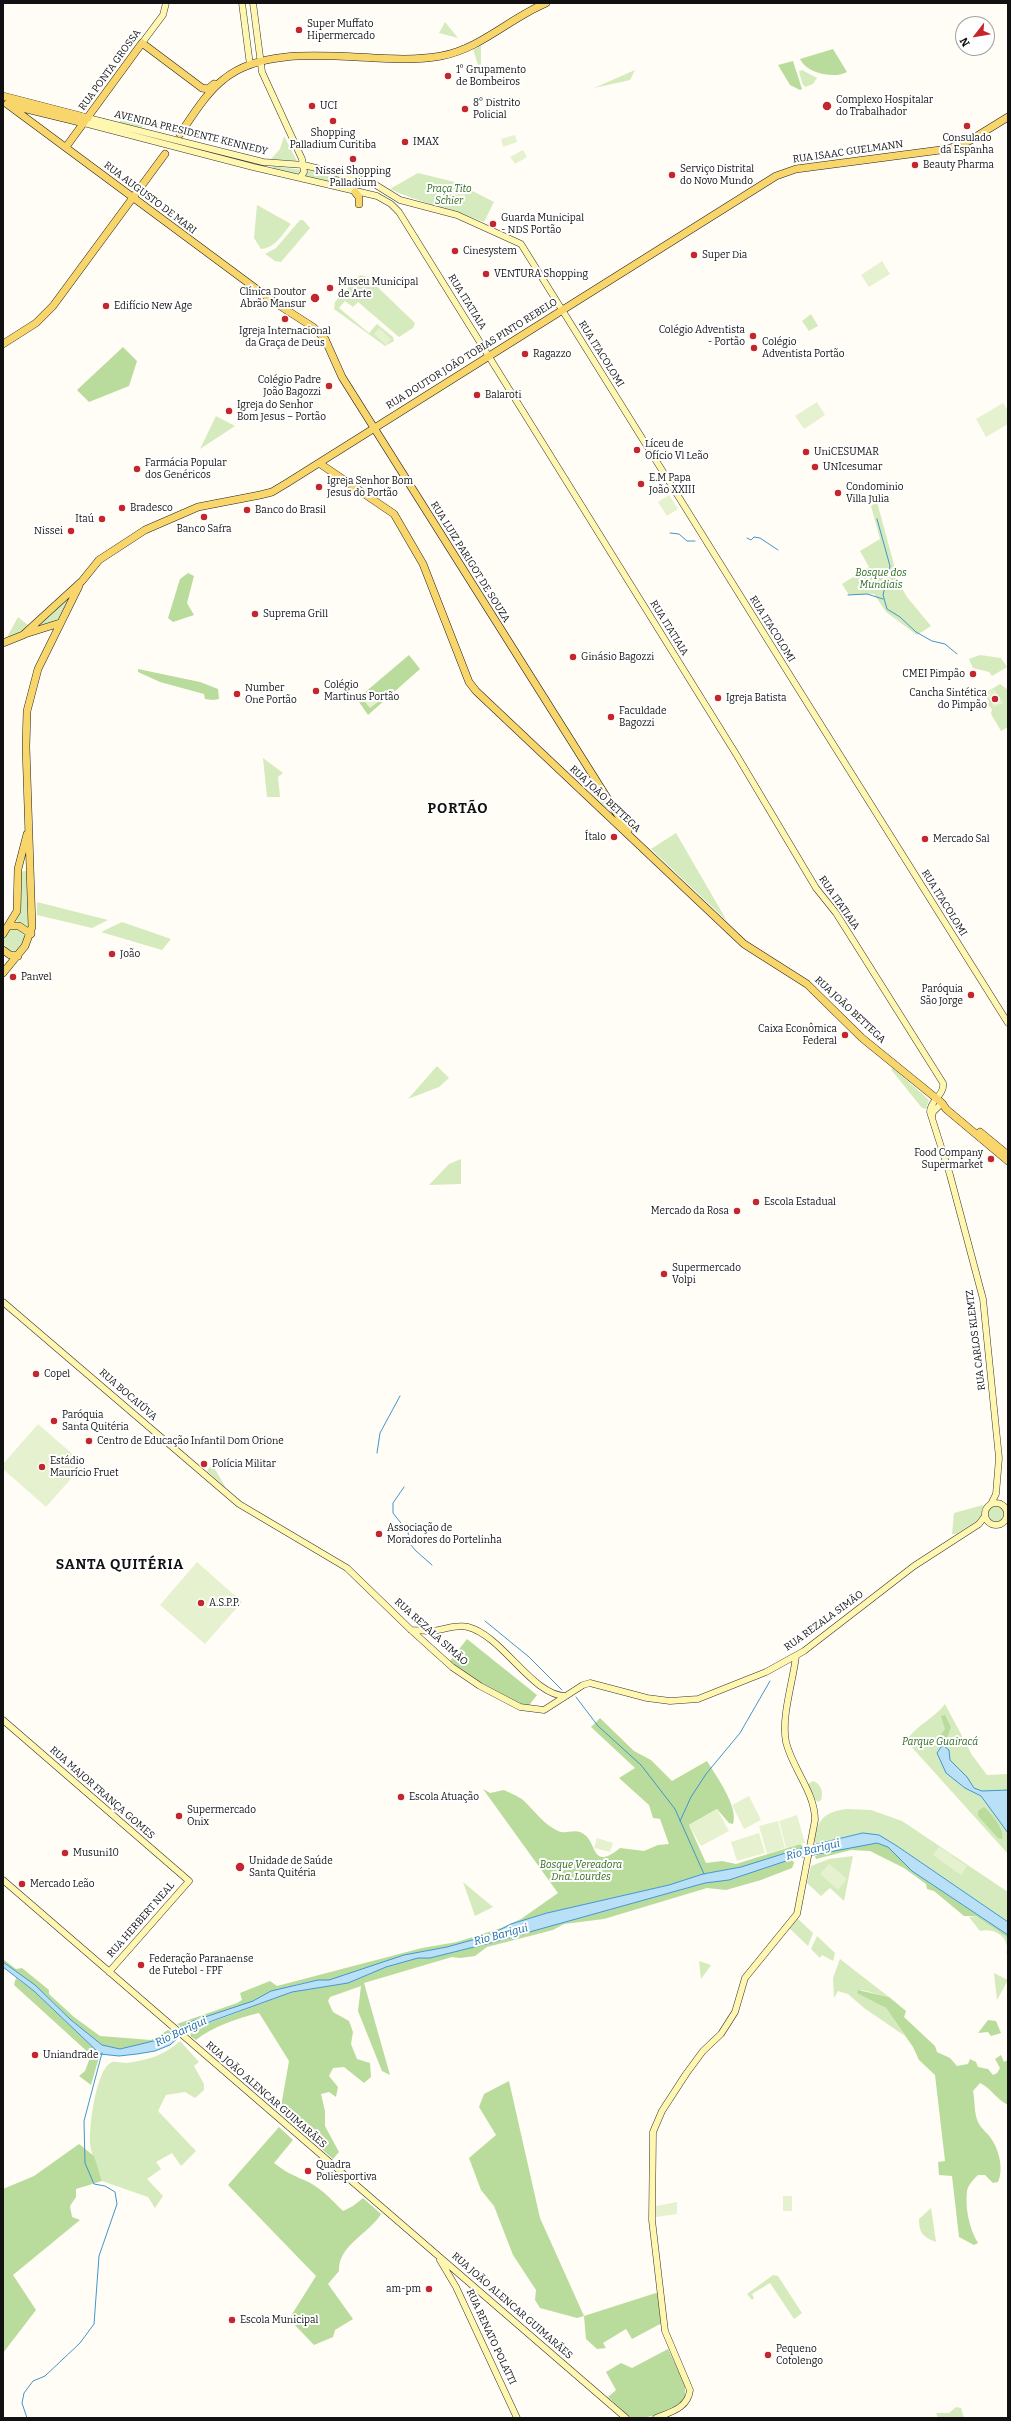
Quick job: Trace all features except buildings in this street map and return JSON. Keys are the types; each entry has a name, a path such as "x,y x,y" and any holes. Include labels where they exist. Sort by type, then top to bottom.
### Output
{"main road":[{"name":"RUA PONTA GROSSA","path":"66,147 163,15 166,3"},
{"path":"242,3 250,65"},
{"path":"253,3 262,72 304,165 304,172 300,178"},
{"path":"142,44 202,88 208,89 219,83 230,74 260,62 324,56 406,59 442,56 470,46 546,3"},
{"path":"180,134 219,83"},
{"name":"AVENIDA PRESIDENTE KENNEDY","path":"3,96 21,107 147,132 263,162 304,165 376,184 400,200 457,216 521,244"},
{"name":"RUA AUGUSTO DE MARI","path":"5,104 21,107 66,147 282,307"},
{"name":"RUA ISAAC GUELMANN","path":"636,263 770,179 786,172 948,149 969,141 1008,118"},
{"name":"AVENIDA PRESIDENTE KENNEDY","path":"86,120 141,138 368,194"},
{"path":"141,138 147,132 149,125"},
{"path":"3,344 36,323 53,306 165,154"},
{"path":"355,192 359,197 359,204"},
{"name":"RUA ITATIAIA","path":"368,194 387,200 399,212 739,759 816,888 836,913 944,1085"},
{"name":"RUA ITACOLOMI","path":"521,244 829,737 894,845 1008,1023"},
{"name":"RUA DOUTOR JOÃO TOBIAS PINTO REBELO","path":"82,580 99,560 111,550 160,522 200,506 272,492 636,263"},
{"name":"RUA LUIZ PARIGOT DE SOUZA","path":"282,307 320,333 342,377 633,839"},
{"name":"RUA JOÃO BETTEGA","path":"319,462 394,514 423,564 469,682 476,691 744,944 807,984 862,1038 939,1100 949,1106 1008,1155"},
{"path":"3,973 18,956 31,934 33,919 27,789 27,711 38,669 82,580"},
{"path":"23,635 82,580"},
{"path":"3,643 60,623"},
{"path":"603,811 609,810 612,806"},
{"path":"3,934 10,926 17,912 18,869 29,827"},
{"path":"10,926 19,926 31,934"},
{"path":"3,950 10,955 18,956"},
{"name":"RUA CARLOS KLEMTZ","path":"944,1085 943,1091 933,1112 932,1119 950,1175 983,1299 999,1458 996,1494 991,1504"},
{"name":"RUA JOÃO BETTEGA","path":"939,1100 946,1109 1008,1161"},
{"name":"RUA BOCAIÚVA","path":"3,1302 239,1504"},
{"name":"RUA CARLOS KLEMTZ","path":"996,1494 999,1503"},
{"path":"999,1503 1006,1509 1007,1518 997,1524 987,1519 986,1509 991,1504 999,1503"},
{"name":"RUA REZALA SIMÃO","path":"239,1504 342,1565 452,1667 480,1686 520,1707 544,1710 583,1685 590,1683 647,1698 670,1701 698,1699 766,1672 796,1656 914,1566 987,1519"},
{"path":"411,1630 432,1631 457,1627 469,1628 481,1634 550,1694 552,1700 549,1707"},
{"path":"424,1641 427,1633 432,1631"},
{"path":"656,2418 682,2407 688,2398 690,2390 665,2331 652,2220 653,2132 662,2111 686,2074 703,2051 721,2034 735,2012 745,1978 797,1914 813,1840 815,1822 814,1808 789,1751 785,1733 786,1714 796,1656"},
{"path":"550,1694 568,1696"},
{"name":"RUA MAJOR FRANÇA GOMES","path":"3,1720 189,1881"},
{"name":"RUA JOÃO ALENCAR GUIMARÃES","path":"3,1880 626,2418"},
{"name":"RUA HERBERT NEAL","path":"109,1972 189,1881"},
{"name":"RUA RENATO POLATTI","path":"429,2247 446,2268 456,2287 517,2418"},
{"path":"456,2287 470,2282"}],"green space":[{"path":"445,22 458,38 439,33"},
{"path":"481,45 481,64 478,65 473,49"},
{"path":"833,49 847,72 836,75 822,74 809,68 800,59"},
{"path":"793,61 802,89 800,90 790,85 778,65"},
{"path":"635,70 630,80 594,88"},
{"path":"802,70 817,78 813,84 805,87 802,83 799,71"},
{"path":"125,113 143,126 142,128 119,123"},
{"path":"515,135 517,142 503,147 501,139"},
{"path":"284,136 297,161 271,159 280,149"},
{"path":"523,150 527,157 515,164 510,157"},
{"path":"273,166 303,170 299,176 272,169"},
{"path":"308,170 364,184 361,191 305,177"},
{"name":"Praça Tito Schier","path":"418,173 455,182 494,202 484,222 390,189"},
{"path":"453,190 465,194 462,204 450,200"},
{"path":"257,205 291,224 274,244 261,249 254,238"},
{"path":"300,220 303,220 310,228 281,262 275,261 265,254 276,248"},
{"path":"882,261 890,274 869,287 861,275"},
{"path":"360,275 367,277 415,323 413,328 399,337 358,302 353,307 345,301 339,308 369,333 377,324 393,337 394,341 385,346 334,309 335,302"},
{"path":"811,314 818,326 809,331 802,321"},
{"path":"379,328 391,339 386,345 374,334"},
{"path":"123,347 137,361 129,386 89,402 77,390"},
{"path":"817,402 825,415 804,429 795,416"},
{"path":"1003,403 1008,411 1008,424 986,437 976,419"},
{"path":"216,416 235,426 200,449"},
{"path":"669,495 678,509 667,516 658,502"},
{"name":"Bosque dos Mundiais","path":"877,502 899,583 907,597 931,626 917,635 886,612 874,594 849,595 842,584 869,567 860,551 880,539 871,506"},
{"path":"188,573 194,576 187,603 194,615 173,622 168,618 180,579"},
{"path":"65,594 70,598 58,620 29,631"},
{"path":"18,617 28,625 21,632 7,637"},
{"path":"409,655 420,669 368,715 357,699"},
{"path":"980,655 1001,658 1007,667 992,676 989,672 973,668 969,659"},
{"path":"138,669 200,682 218,689 219,699 205,699 204,694 160,682 138,672"},
{"path":"1000,684 1008,690 1008,727 1001,731 991,714 992,709 988,705 989,702 985,693"},
{"name":"Cancha Sintética do Pimpão","path":"994,689 1003,703 994,707 986,693"},
{"path":"377,692 382,699 370,708 365,702"},
{"path":"263,758 283,773 278,777 280,797 267,797"},
{"path":"601,785 611,808 606,808 590,792"},
{"path":"676,833 727,921 651,849"},
{"path":"23,871 27,871 29,928 16,921 20,911 21,873"},
{"path":"37,902 108,920 92,928 37,915"},
{"path":"122,922 171,939 162,950 101,932"},
{"path":"14,929 22,932 25,940 22,948 14,951 6,948 3,940 6,932"},
{"path":"437,1066 449,1078 439,1087 408,1099"},
{"path":"893,1068 929,1100 926,1109 922,1108 891,1070"},
{"path":"461,1159 461,1184 429,1185 449,1164"},
{"name":"Estádio Maurício Fruet","path":"38,1424 84,1464 46,1507 3,1469 3,1464"},
{"path":"212,1464 226,1488 207,1471"},
{"path":"983,1505 981,1518 956,1534 952,1534 954,1513"},
{"path":"996,1505 1002,1508 1005,1514 1002,1520 996,1523 990,1520 987,1514 990,1508"},
{"name":"A.S.P.P.","path":"197,1562 242,1602 205,1644 160,1605"},
{"path":"467,1639 537,1695 527,1708 479,1686 450,1661"},
{"name":"Parque Guairacá","path":"945,1704 972,1755 987,1775 1008,1774 1008,1854 908,1743 907,1740 915,1730 936,1714"},
{"path":"945,1715 951,1727 947,1738 941,1741 939,1737 945,1729 941,1716"},
{"name":"Bosque Vereadora Dna. Lourdes","path":"600,1718 634,1751 651,1760 672,1781 707,1761 726,1792 733,1809 734,1817 733,1824 729,1823 717,1809 689,1825 706,1863 722,1861 736,1864 800,1844 805,1847 741,1867 703,1874 669,1885 547,1913 511,1924 490,1935 447,1947 404,1955 329,1980 310,1981 199,2019 181,2027 177,2024 237,2003 242,2000 240,1993 270,1981 277,1986 422,1948 457,1942 501,1928 521,1919 558,1893 483,1789 490,1793 504,1790 519,1797 543,1821 558,1831 575,1831 582,1833 589,1839 596,1854 600,1856 604,1857 620,1848 644,1851 658,1845 669,1844 660,1819 653,1818 649,1805 619,1778 635,1768 591,1727"},
{"path":"813,1781 820,1786 822,1791 821,1800 818,1802 813,1798 808,1784"},
{"path":"749,1796 761,1820 744,1829 732,1805"},
{"path":"984,1807 994,1817 1001,1831 1002,1839 998,1838 978,1816 978,1811"},
{"path":"717,1809 729,1831 701,1846 689,1825"},
{"path":"846,1809 871,1810 902,1821 1008,1892 1008,1922 897,1846 858,1834 817,1844 814,1841 817,1827 823,1818 832,1813"},
{"path":"797,1815 805,1843 786,1848 779,1821"},
{"path":"778,1821 785,1848 767,1854 759,1826"},
{"path":"759,1833 765,1853 737,1861 731,1842"},
{"path":"597,1838 613,1843 610,1852 594,1848"},
{"path":"878,1843 888,1847 912,1871 1008,1935 1008,1938 976,1916 964,1916 934,1891 927,1889 926,1884 904,1868 870,1851 851,1850 816,1859 815,1856 838,1849"},
{"path":"939,1847 953,1856 947,1865 933,1855"},
{"path":"853,1856 844,1901 830,1888 821,1896 807,1883 811,1866 829,1859"},
{"path":"953,1857 967,1866 961,1875 947,1865"},
{"path":"792,1859 794,1863 792,1868 761,1880 726,1890 707,1888 604,1919 564,1924 553,1930 487,1947 475,1956 460,1958 452,1957 364,1983 390,2075 382,2071 358,2011 361,1986 330,1997 328,2001 333,2012 349,2021 353,2032 351,2044 357,2059 370,2063 371,2077 364,2083 344,2067 333,2068 329,2076 338,2087 336,2097 329,2092 321,2094 325,2111 325,2126 339,2152 333,2159 280,2112 289,2061 259,2013 226,2024 202,2035 196,2040 190,2036 193,2029 292,1992 348,1983 386,1967 418,1958 430,1958 490,1943 705,1883 729,1880"},
{"path":"829,1864 847,1879 838,1890 820,1874"},
{"path":"463,1882 493,1907 475,1916"},
{"path":"976,1916 1008,1938 1008,1956 1006,1952 1006,1942 1001,1935 989,1930 980,1931 969,1917"},
{"path":"797,1918 813,1933 808,1946 789,1928"},
{"path":"817,1936 835,1953 833,1961 822,1955 820,1958 811,1949"},
{"path":"3,1959 16,1969 22,1968 49,1990 49,1994 74,2017 100,2036 151,2040 168,2030 172,2032 166,2038 140,2046 120,2049 102,2045 71,2020 35,1985 3,1962"},
{"path":"840,1959 889,1997 862,1990 857,1992 886,2008 905,2036 864,2008 848,1994 838,1991 834,1998 833,1978"},
{"path":"699,1961 711,1965 701,1979"},
{"path":"994,1973 1008,1980 997,2000"},
{"path":"16,1978 34,1991 100,2054 91,2085 79,2076 85,2071 91,2055 14,1985"},
{"path":"858,1990 889,1997 906,2011 904,2017 935,2046 937,2052 950,2058 957,2066 968,2064 970,2059 976,2062 978,2067 988,2069 993,2075 997,2073 1000,2068 995,2059 1001,2055 1004,2062 1008,2060 1008,2105 980,2083 973,2091 977,2119 995,2144 1001,2166 998,2182 993,2183 985,2175 978,2175 971,2182 967,2191 968,2218 978,2243 974,2245 959,2237 952,2176 939,2175 938,2162 945,2161 935,2075 919,2060 913,2047 886,2008 857,1993"},
{"path":"988,2020 996,2021 1001,2033 991,2036 988,2032 978,2033"},
{"path":"180,2041 199,2062 194,2066 204,2084 204,2090 195,2098 185,2092 166,2095 158,2111 196,2151 181,2166 172,2153 156,2162 161,2169 147,2179 163,2196 155,2208 148,2197 102,2181 90,2143 92,2112 102,2075 106,2067 112,2062 127,2063 149,2058 168,2050"},
{"path":"509,2081 540,2218 584,2316 577,2318 540,2308 535,2300 536,2290 513,2255 494,2206 481,2190 469,2158 496,2135 479,2107 484,2094"},
{"path":"279,2127 293,2140 274,2163 288,2173 315,2186 325,2193 343,2211 353,2206 363,2198 381,2214 376,2221 349,2247 340,2262 339,2271 328,2284 353,2319 335,2330 333,2337 314,2345 289,2319 316,2276 228,2185"},
{"path":"79,2144 94,2156 102,2181 76,2189 76,2197 70,2206 72,2217 80,2220 13,2275 36,2310 3,2353 3,2189 34,2176"},
{"path":"783,2196 792,2196 792,2211 783,2211"},
{"path":"677,2202 677,2214 656,2217 656,2206"},
{"path":"931,2208 936,2242 923,2234 919,2224 919,2219"},
{"path":"773,2275 778,2276 802,2313 794,2319 770,2283 752,2294 754,2298 752,2300 747,2294"},
{"path":"659,2292 662,2323 632,2339 626,2329 603,2343 606,2348 597,2349 586,2339 584,2316"},
{"path":"668,2349 685,2384 685,2398 675,2408 661,2414 631,2418 608,2397 616,2390 606,2372 621,2363 632,2368"},
{"path":"956,2407 961,2408 964,2418 938,2418 936,2413 949,2413"}],"water":[{"path":"944,1746 949,1750 950,1760 967,1777 974,1788 982,1791 1008,1790 1008,1833 981,1796 965,1788 946,1773 937,1753 941,1747"},
{"name":"Rio Barigui","path":"863,1833 879,1835 897,1846 1008,1922 1008,1935 912,1871 888,1847 877,1843 792,1859 729,1880 705,1883 490,1943 430,1958 418,1958 386,1967 348,1983 292,1992 212,2021 180,2036 170,2045 155,2051 137,2054 119,2056 100,2054 34,1991 3,1967 3,1962 35,1985 71,2020 102,2045 120,2049 166,2038 172,2032 193,2021 253,2001 271,1991 318,1980 329,1980 404,1955 447,1947 490,1935 511,1924 547,1913 669,1885 703,1874 741,1867 805,1847"}],"waterway":[{"path":"877,519 890,566 883,595 887,609 900,617 916,632 932,641 945,644 957,654"},
{"path":"670,533 679,534 687,541 695,541"},
{"path":"747,538 751,540 754,537 760,538 778,550"},
{"path":"848,595 867,594 883,599"},
{"path":"377,1453 380,1433 400,1396"},
{"path":"404,1487 393,1503 393,1513 408,1532 410,1544 432,1565"},
{"path":"485,1621 529,1657 562,1690"},
{"path":"680,1821 691,1797 706,1774 740,1733 770,1681"},
{"path":"576,1697 598,1726 641,1765 675,1809 704,1874"},
{"path":"27,2418 22,2403 24,2393 33,2381 45,2376 80,2343 94,2324 99,2256 117,2204 115,2192 105,2186 94,2184 85,2163 84,2121 102,2053"}],"place":[{"name":"Super Muffato Hipermercado","path":"299,30"},
{"name":"1° Grupamento de Bombeiros","path":"448,76"},
{"name":"UCI","path":"312,106"},
{"name":"Complexo Hospitalar do Trabalhador","path":"827,106"},
{"name":"8° Distrito Policial","path":"465,109"},
{"name":"Shopping Palladium Curitiba","path":"333,121"},
{"name":"Consulado da Espanha","path":"967,126"},
{"name":"IMAX","path":"405,142"},
{"name":"Nissei Shopping Palladium","path":"353,159"},
{"name":"Beauty Pharma","path":"915,165"},
{"name":"Serviço Distrital do Novo Mundo","path":"672,175"},
{"name":"Guarda Municipal - NDS Portão","path":"493,224"},
{"name":"Cinesystem","path":"455,251"},
{"name":"Super Dia","path":"694,255"},
{"name":"VENTURA Shopping","path":"486,274"},
{"name":"Museu Municipal de Arte","path":"330,288"},
{"name":"Clínica Doutor Abrão Mansur","path":"315,298"},
{"name":"Edifício New Age","path":"106,306"},
{"name":"Igreja Internacional da Graça de Deus","path":"285,319"},
{"name":"Colégio Adventista - Portão","path":"753,336"},
{"name":"Colégio Adventista Portão","path":"754,348"},
{"name":"Ragazzo","path":"525,354"},
{"name":"Colégio Padre João Bagozzi","path":"329,386"},
{"name":"Balaroti","path":"477,395"},
{"name":"Igreja do Senhor Bom Jesus – Portão","path":"229,411"},
{"name":"Líceu de Ofício Vl Leão","path":"637,450"},
{"name":"UniCESUMAR","path":"806,452"},
{"name":"UNIcesumar","path":"815,467"},
{"name":"Farmácia Popular dos Genéricos","path":"137,469"},
{"name":"E.M Papa João XXIII","path":"641,484"},
{"name":"Igreja Senhor Bom Jesus do Portão","path":"319,487"},
{"name":"Condominio Villa Julia","path":"838,493"},
{"name":"Bradesco","path":"122,508"},
{"name":"Banco do Brasil","path":"247,510"},
{"name":"Banco Safra","path":"204,517"},
{"name":"Itaú","path":"102,519"},
{"name":"Nissei","path":"71,531"},
{"name":"Suprema Grill","path":"255,614"},
{"name":"Ginásio Bagozzi","path":"573,657"},
{"name":"CMEI Pimpão","path":"973,674"},
{"name":"Colégio Martinus Portão","path":"316,691"},
{"name":"Number One Portão","path":"237,694"},
{"name":"Igreja Batista","path":"718,698"},
{"name":"Cancha Sintética do Pimpão","path":"995,699"},
{"name":"Faculdade Bagozzi","path":"611,717"},
{"name":"Ítalo","path":"614,837"},
{"name":"Mercado Sal","path":"925,839"},
{"name":"João","path":"112,954"},
{"name":"Panvel","path":"13,977"},
{"name":"Paróquia São Jorge","path":"971,995"},
{"name":"Caixa Econômica Federal","path":"845,1035"},
{"name":"Food Company Supermarket","path":"991,1159"},
{"name":"Escola Estadual","path":"756,1202"},
{"name":"Mercado da Rosa","path":"737,1211"},
{"name":"Supermercado Volpi","path":"664,1274"},
{"name":"Copel","path":"36,1374"},
{"name":"Paróquia Santa Quitéria","path":"54,1421"},
{"name":"Centro de Educação Infantil Dom Orione","path":"89,1441"},
{"name":"Polícia Militar","path":"204,1464"},
{"name":"Estádio Maurício Fruet","path":"42,1467"},
{"name":"Associação de Moradores do Portelinha","path":"379,1534"},
{"name":"A.S.P.P.","path":"201,1603"},
{"name":"Escola Atuação","path":"401,1797"},
{"name":"Supermercado Onix","path":"179,1816"},
{"name":"Musuni10","path":"65,1853"},
{"name":"Unidade de Saúde Santa Quitéria","path":"240,1867"},
{"name":"Mercado Leão","path":"22,1884"},
{"name":"Federação Paranaense de Futebol - FPF","path":"141,1965"},
{"name":"Uniandrade","path":"35,2055"},
{"name":"Quadra Poliesportiva","path":"308,2171"},
{"name":"am-pm","path":"429,2289"},
{"name":"Escola Municipal","path":"232,2320"},
{"name":"Pequeno Cotolengo","path":"768,2355"}],"district":[{"name":"PORTÃO","path":"458,809"},
{"name":"SANTA QUITÉRIA","path":"120,1565"}]}
